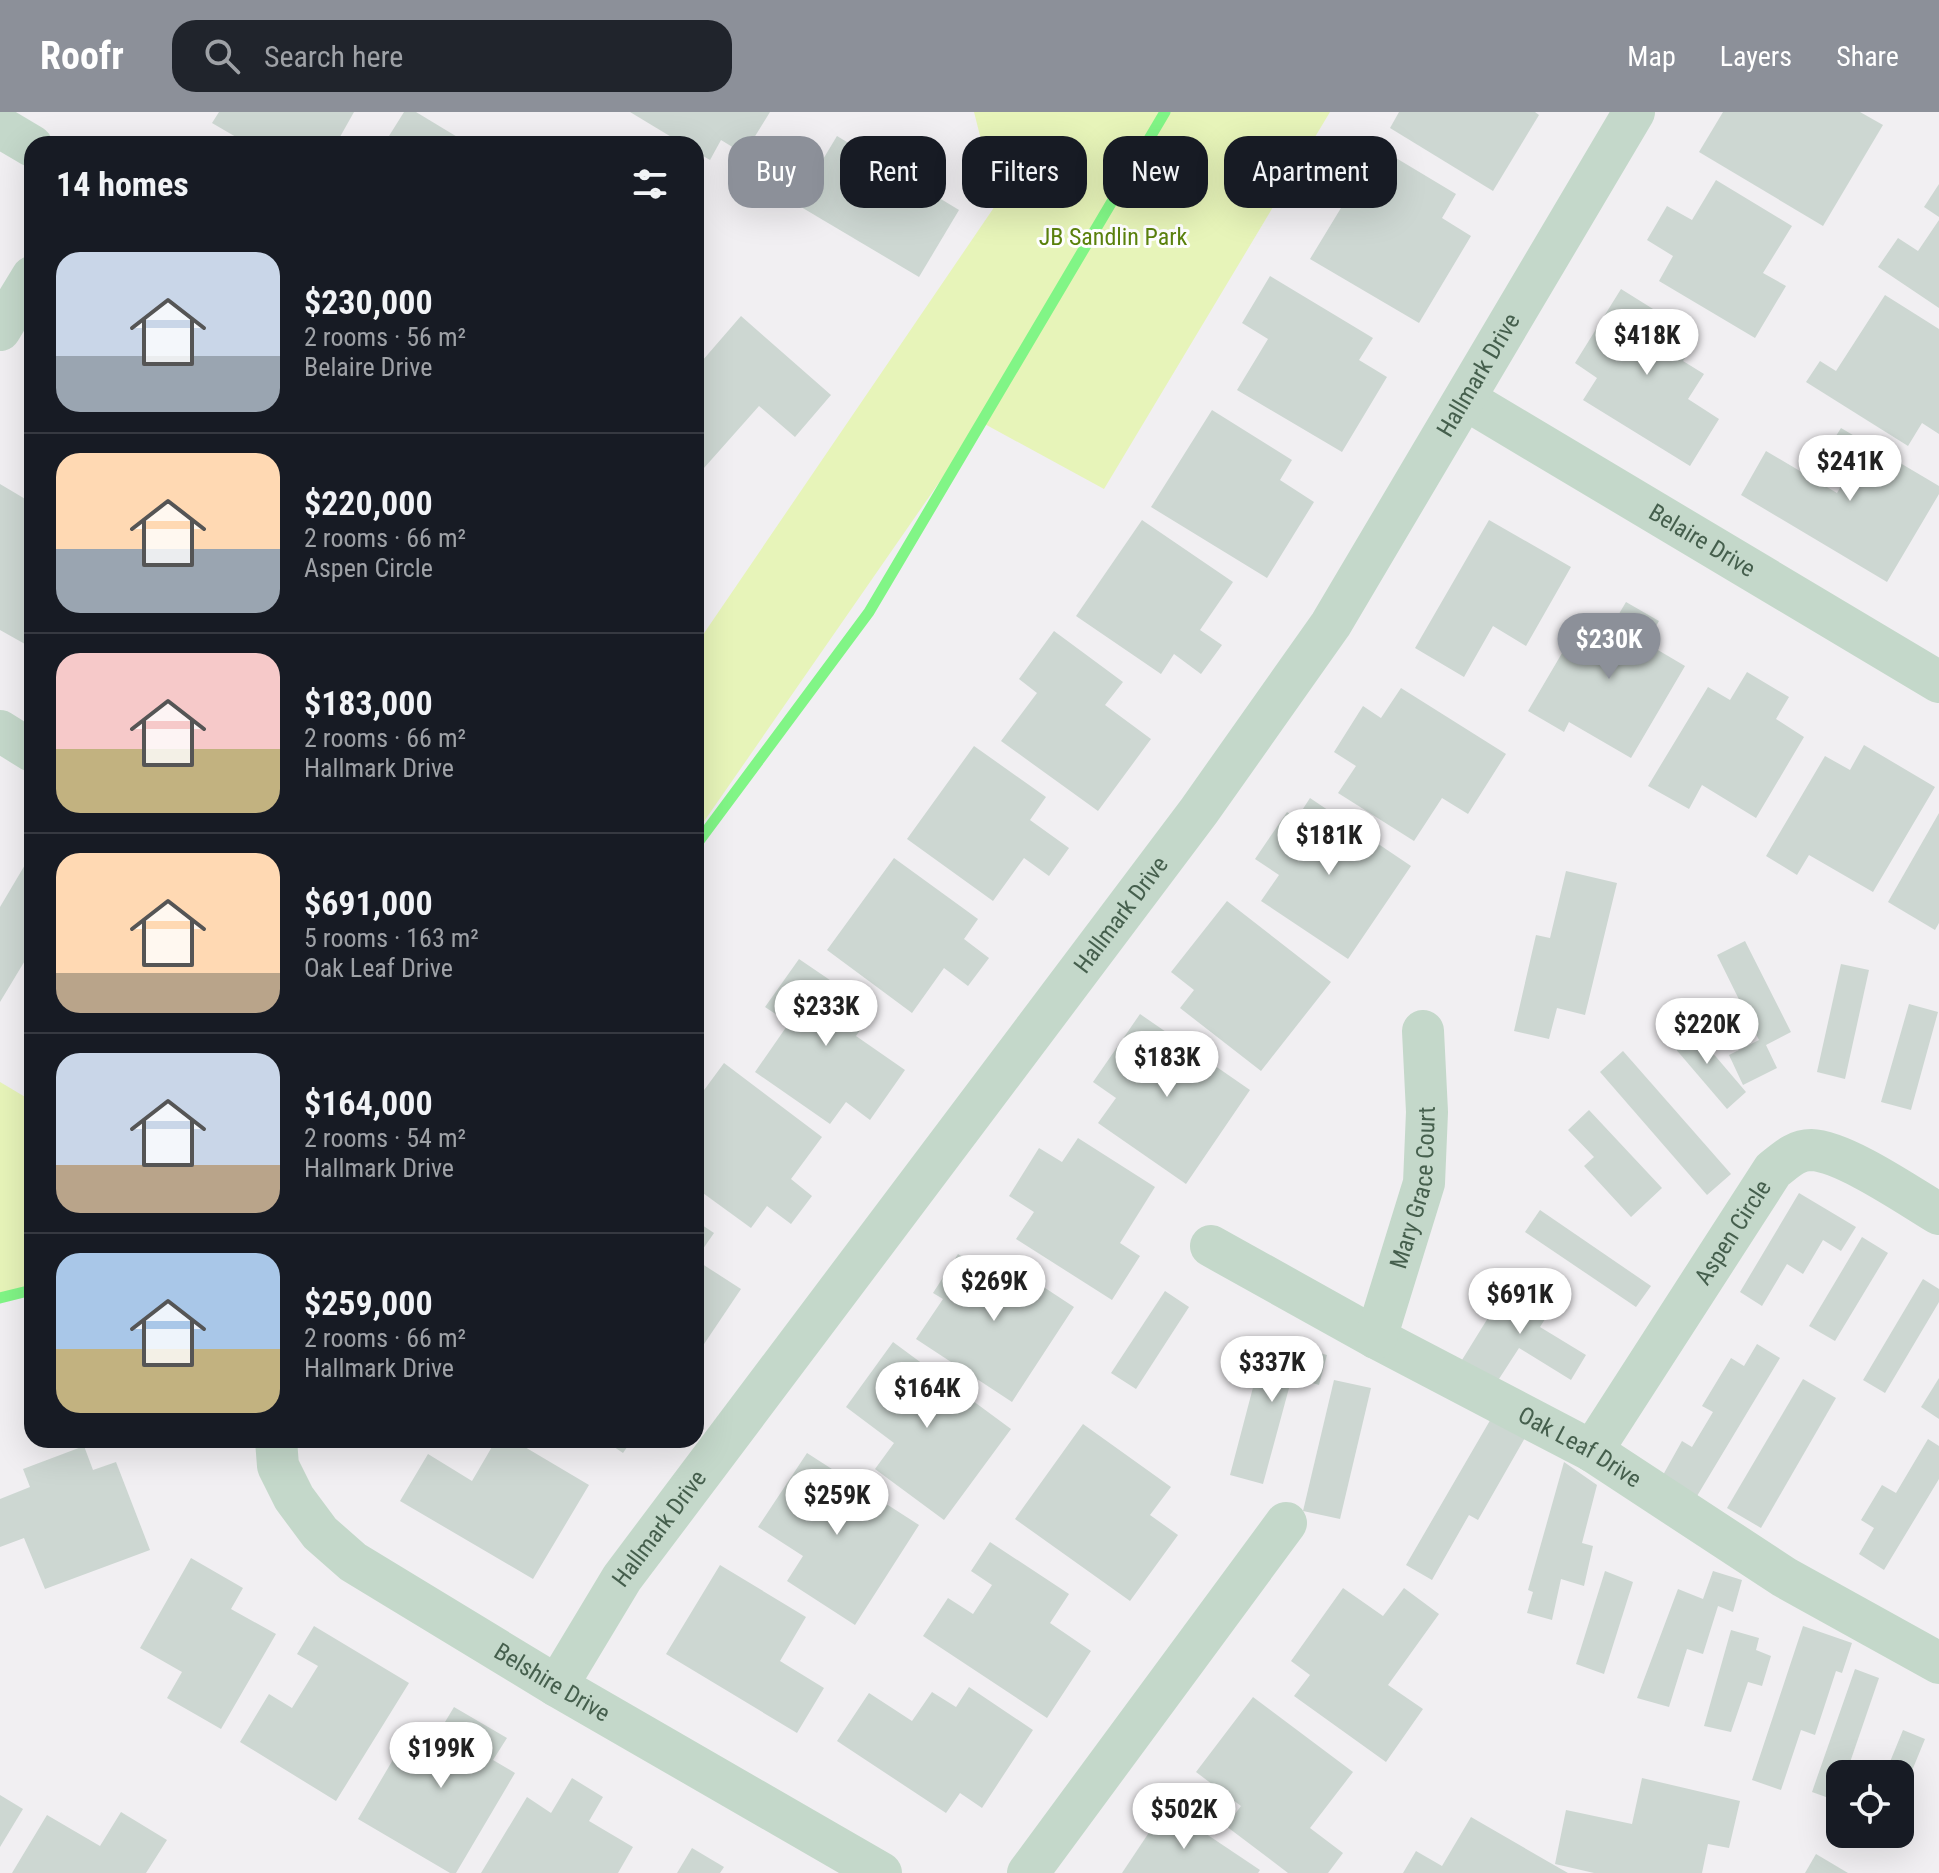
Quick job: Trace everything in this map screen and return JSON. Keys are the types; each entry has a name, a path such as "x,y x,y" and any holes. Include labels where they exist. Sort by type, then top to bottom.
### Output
{"street":[{"name":"Hallmark Drive","path":"557,1686 622,1578 1208,799 1331,624 1634,112"},
{"path":"0,127 24,141"},
{"path":"0,330 24,290"},
{"name":"Belaire Drive","path":"1465,399 1933,666"},
{"path":"0,731 24,746"},
{"name":"Mary Grace Court","path":"1376,1338 1424,1183 1427,1112 1423,1031"},
{"name":"Aspen Circle","path":"1592,1451 1773,1170 1794,1154 1811,1150 1840,1157 1939,1214"},
{"name":"Oak Leaf Drive","path":"1211,1246 1376,1338 1592,1451 1784,1577 1939,1663"},
{"name":"Belshire Drive","path":"277,1448 278,1466 294,1498 320,1533 353,1562 557,1686 881,1873"},
{"path":"1028,1873 1286,1523"}],"green space":[{"name":"JB Sandlin Park","path":"974,112 1330,112 1316,136 1224,136 1224,208 1272,208 1104,489 981,422 704,821 704,633 994,208 1087,208 1087,136 980,136"},
{"path":"0,1082 24,1096 24,1293 0,1299"}],"building":[{"path":"219,112 354,112 340,136 234,136 212,123"},
{"path":"404,112 416,112 456,136 389,136"},
{"path":"630,112 770,112 755,136 728,136 728,144 721,140 710,160 704,157 704,136 670,136"},
{"path":"1399,112 1535,112 1539,115 1493,191 1390,128"},
{"path":"1723,112 1860,112 1883,125 1823,226 1699,152"},
{"path":"837,136 840,138 840,208 946,208 946,202 959,210 919,277 803,208 824,208 824,158"},
{"path":"1397,159 1456,194 1442,218 1471,236 1419,323 1310,259 1341,208 1397,208"},
{"path":"1716,180 1792,226 1763,273 1786,286 1755,338 1659,281 1673,256 1647,240 1667,206 1692,220"},
{"path":"1939,184 1939,217 1924,207"},
{"path":"1939,220 1939,308 1878,267 1898,238 1918,251"},
{"path":"1270,276 1373,338 1359,360 1387,377 1342,452 1237,390 1268,339 1242,323"},
{"path":"1621,289 1698,337 1683,361 1704,374 1688,399 1719,419 1690,466 1583,400 1597,378 1575,363"},
{"path":"1885,295 1939,329 1939,434 1922,423 1908,446 1806,382 1820,361 1836,371"},
{"path":"741,316 831,395 795,437 759,406 704,468 704,359"},
{"path":"1212,410 1292,460 1280,480 1314,502 1267,578 1151,507"},
{"path":"1841,428 1939,486 1939,494 1887,582 1741,495 1766,451 1837,493 1850,471 1824,455"},
{"path":"0,484 24,498 24,644 0,630"},
{"path":"1142,520 1233,582 1200,630 1222,645 1201,674 1174,654 1161,674 1076,616"},
{"path":"1489,520 1571,567 1526,646 1493,626 1464,677 1415,648"},
{"path":"1626,602 1659,621 1646,643 1685,666 1631,758 1569,722 1564,732 1528,711 1585,614 1610,629"},
{"path":"1054,631 1123,682 1105,705 1151,739 1098,811 1001,741 1037,693 1019,679"},
{"path":"1747,672 1789,697 1776,719 1804,737 1756,818 1702,785 1689,809 1648,786 1708,687 1730,700"},
{"path":"1401,688 1506,754 1468,814 1442,798 1414,841 1338,793 1356,766 1334,752 1363,706 1381,718"},
{"path":"1864,745 1935,787 1873,892 1809,855 1797,875 1766,856 1825,756 1850,770"},
{"path":"974,746 1046,797 1030,820 1069,848 1049,876 1024,858 993,901 907,839"},
{"path":"1310,798 1411,866 1348,959 1261,901 1279,875 1255,859 1287,812 1297,818"},
{"path":"1939,813 1939,923 1935,930 1888,902"},
{"path":"894,858 978,919 964,939 989,958 968,986 944,968 912,1013 827,950"},
{"path":"24,866 24,962 0,1002 0,907"},
{"path":"1566,871 1617,883 1585,1015 1557,1008 1549,1039 1514,1031 1536,935 1550,938"},
{"path":"1227,901 1331,982 1261,1071 1180,1008 1194,990 1171,972"},
{"path":"1745,941 1791,1032 1766,1045 1777,1068 1743,1085 1729,1055 1759,1040 1717,955"},
{"path":"799,959 874,1010 856,1036 905,1070 870,1120 846,1102 830,1124 755,1072 789,1023 765,1007"},
{"path":"1841,964 1869,970 1845,1079 1817,1072"},
{"path":"1909,1004 1938,1012 1911,1110 1881,1102"},
{"path":"1140,1014 1250,1090 1186,1184 1098,1123 1116,1098 1093,1082"},
{"path":"1688,1024 1746,1092 1727,1109 1668,1040"},
{"path":"1623,1051 1731,1174 1707,1195 1600,1072"},
{"path":"724,1063 822,1137 791,1179 812,1196 791,1224 767,1206 751,1228 704,1194 704,1090"},
{"path":"1589,1110 1662,1188 1631,1217 1584,1166 1594,1157 1568,1130"},
{"path":"1078,1138 1155,1187 1120,1243 1140,1256 1112,1300 1016,1239 1034,1212 1009,1196 1039,1148 1062,1162"},
{"path":"1799,1193 1856,1227 1841,1251 1823,1240 1803,1274 1787,1264 1762,1306 1740,1292"},
{"path":"1540,1210 1651,1286 1636,1307 1525,1232"},
{"path":"704,1226 714,1233 704,1247"},
{"path":"1862,1237 1888,1253 1835,1341 1809,1326"},
{"path":"958,1254 987,1273 998,1257 1074,1307 1012,1402 916,1339 943,1299 933,1293"},
{"path":"704,1265 741,1289 704,1344"},
{"path":"1512,1279 1554,1305 1540,1327 1586,1355 1571,1380 1519,1348 1497,1382 1462,1360"},
{"path":"1923,1279 1939,1289 1939,1302 1885,1393 1863,1380"},
{"path":"1165,1291 1189,1307 1136,1389 1111,1373"},
{"path":"1266,1338 1327,1355 1319,1385 1292,1377 1263,1484 1230,1475"},
{"path":"893,1342 1011,1429 944,1520 875,1469 894,1443 846,1407"},
{"path":"1757,1344 1780,1358 1697,1496 1663,1475 1682,1441 1692,1447 1713,1412 1702,1406 1731,1358 1744,1366"},
{"path":"1939,1378 1939,1419 1921,1407"},
{"path":"1803,1379 1836,1398 1761,1528 1727,1508"},
{"path":"1334,1380 1371,1388 1340,1519 1303,1511"},
{"path":"1492,1417 1526,1436 1478,1520 1469,1515 1432,1580 1406,1565"},
{"path":"1083,1424 1171,1487 1150,1515 1178,1535 1130,1601 1015,1519"},
{"path":"1928,1439 1939,1446 1939,1479 1884,1570 1859,1554 1874,1528 1861,1520 1882,1485 1896,1493"},
{"path":"79,1448 85,1448 93,1470 116,1462 150,1550 45,1589 24,1538 0,1547 0,1499 30,1487 23,1469"},
{"path":"491,1448 527,1448 589,1485 533,1579 400,1501 428,1454 472,1481"},
{"path":"807,1453 919,1525 855,1625 787,1581 803,1556 758,1527"},
{"path":"1564,1462 1597,1485 1582,1543 1593,1546 1584,1586 1561,1579 1552,1620 1527,1613 1533,1592 1528,1590"},
{"path":"990,1542 1069,1594 1050,1623 1091,1651 1047,1718 923,1636 948,1598 973,1614 992,1585 971,1571"},
{"path":"191,1558 243,1588 231,1609 276,1634 221,1729 167,1698 182,1672 140,1648"},
{"path":"720,1565 806,1617 780,1661 824,1688 797,1733 666,1654"},
{"path":"1605,1571 1633,1582 1604,1674 1576,1664"},
{"path":"1713,1571 1742,1580 1733,1612 1718,1606 1703,1654 1687,1649 1669,1707 1637,1698 1678,1589 1703,1599"},
{"path":"1343,1588 1383,1616 1404,1588 1439,1614 1388,1685 1423,1709 1386,1762 1294,1696 1310,1675 1291,1661"},
{"path":"314,1626 409,1683 336,1801 240,1742 269,1694 292,1708 318,1666 297,1654"},
{"path":"1803,1626 1852,1643 1842,1673 1836,1671 1815,1735 1801,1730 1781,1790 1752,1780"},
{"path":"1731,1630 1759,1638 1756,1650 1771,1656 1762,1686 1748,1682 1731,1732 1704,1726"},
{"path":"1855,1669 1879,1678 1851,1760 1826,1760 1826,1797 1812,1792"},
{"path":"969,1687 1033,1730 982,1808 960,1793 946,1813 837,1741 869,1693 912,1721 932,1692 956,1707"},
{"path":"1253,1697 1353,1772 1310,1828 1343,1853 1328,1873 1288,1873 1226,1826 1241,1806 1196,1772"},
{"path":"454,1707 507,1738 493,1760 515,1773 456,1873 450,1873 358,1819 414,1724 436,1737"},
{"path":"1903,1730 1925,1739 1914,1766 1914,1760 1891,1760"},
{"path":"572,1778 603,1797 589,1821 633,1847 618,1873 481,1873 527,1797 551,1813"},
{"path":"1642,1778 1740,1801 1729,1848 1708,1844 1702,1873 1594,1873 1555,1864 1566,1810 1632,1824"},
{"path":"0,1795 23,1809 0,1847"},
{"path":"1166,1807 1260,1870 1258,1873 1122,1873"},
{"path":"121,1812 167,1840 146,1873 12,1873 47,1815 100,1846"},
{"path":"1471,1817 1568,1873 1403,1873 1416,1851 1442,1866"},
{"path":"692,1848 724,1867 720,1873 677,1873"},
{"path":"1816,1854 1848,1873 1805,1873"}],"waterway":[{"path":"704,834 869,612 1165,112"},
{"path":"0,1298 24,1292"}]}
